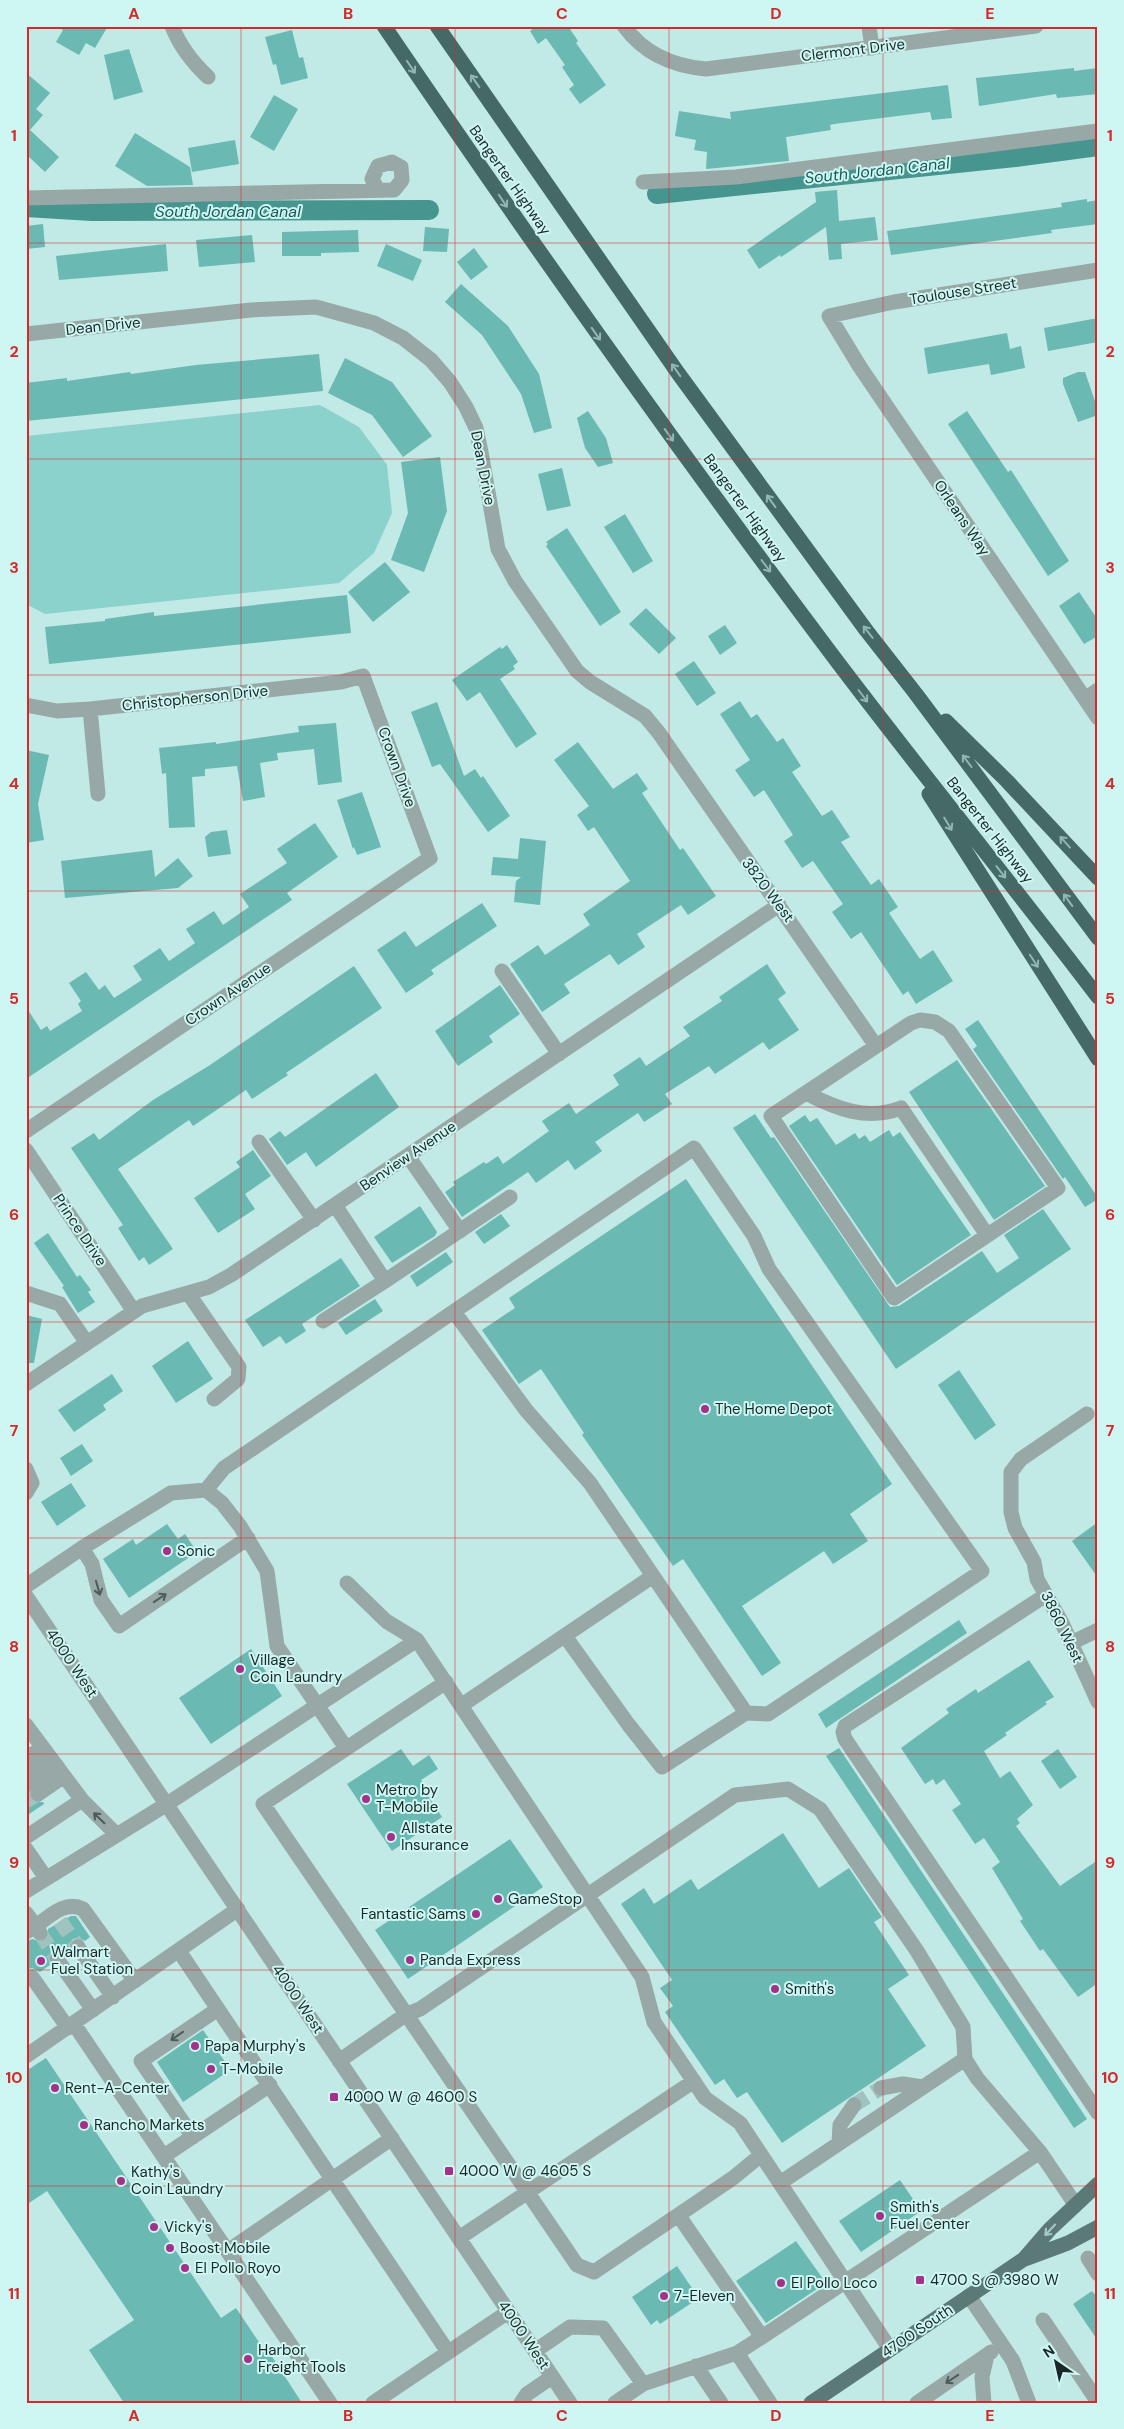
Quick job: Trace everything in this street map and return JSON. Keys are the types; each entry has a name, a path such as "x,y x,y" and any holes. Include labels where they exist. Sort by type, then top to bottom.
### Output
{"highway":[{"name":"Bangerter Highway","path":"384,26 518,223 724,510 895,737 1098,997"},
{"name":"Bangerter Highway","path":"437,26 678,374 866,630 1098,938"},
{"path":"916,694 1007,781 1098,878"},
{"path":"895,737 1020,940 1098,1059"}],"main road":[{"name":"4700 South","path":"820,2400 890,2349 1024,2259 1075,2204 1098,2184"},
{"name":"4700 South","path":"1024,2259 1068,2243 1098,2227"}],"street":[{"path":"172,26 176,39 190,60 208,77"},
{"name":"Clermont Drive","path":"624,26 641,46 670,62 706,69 1036,26"},
{"path":"869,26 872,48"},
{"path":"643,182 736,177 1098,132"},
{"path":"26,198 378,190"},
{"name":"Toulouse Street","path":"829,316 894,302 1098,270"},
{"name":"Dean Drive","path":"26,334 251,310 316,307 374,323 403,338 432,360 450,382 466,407 476,428 498,549 510,573 578,671 590,682 645,716 659,733"},
{"name":"Orleans Way","path":"829,316 860,367 1098,718"},
{"name":"Christopherson Drive","path":"26,705 57,711 90,709 341,682 363,676"},
{"name":"Crown Drive","path":"363,676 430,858"},
{"path":"1085,699 1098,690"},
{"path":"90,709 98,794"},
{"name":"3820 West","path":"659,733 752,870 779,905 876,1046"},
{"name":"Crown Avenue","path":"26,1130 430,858"},
{"name":"Benview Avenue","path":"26,1384 133,1310 160,1299 208,1287 231,1276 779,905"},
{"path":"502,971 559,1054"},
{"path":"920,1020 935,1022 949,1031 1058,1188 894,1298 771,1116 806,1092 911,1023 920,1020"},
{"path":"806,1092 827,1104 847,1111 869,1114 888,1112 901,1108 988,1235"},
{"path":"259,1142 314,1220"},
{"path":"206,1490 224,1468 455,1313 694,1148 754,1236 768,1269 982,1570 768,1714 746,1713 662,1767 628,1724 565,1636"},
{"name":"Prince Drive","path":"26,1150 133,1310"},
{"path":"408,1156 460,1231"},
{"path":"323,1321 510,1197"},
{"path":"335,1206 385,1281"},
{"path":"26,1293 60,1304 87,1342"},
{"path":"188,1293 239,1367 238,1379 214,1399"},
{"path":"455,1313 526,1410 590,1483 746,1713"},
{"name":"3860 West","path":"1087,1414 1021,1459 1011,1472 1012,1512 1016,1528 1034,1562 1037,1579 1071,1643 1098,1702"},
{"path":"26,1469 32,1483 26,1493"},
{"path":"26,1586 82,1548 171,1493 206,1490 222,1503 248,1538 266,1571 277,1646 346,1748"},
{"path":"82,1548 92,1564 101,1600 119,1626 248,1538"},
{"path":"462,1705 653,1576"},
{"path":"347,1584 386,1621 417,1640 642,1977 654,2022 705,2098 740,2124 890,2349"},
{"path":"1046,1594 845,1726 843,1732 845,1740 1098,2113"},
{"name":"4000 West","path":"26,1596 570,2403"},
{"path":"1071,1643 1098,1630"},
{"path":"26,1891 167,1804 318,1707 417,1640"},
{"path":"446,1682 263,1804 577,2265 594,2272 679,2216 733,2178 761,2155"},
{"path":"28,1732 82,1800 117,1835"},
{"path":"26,1758 53,1762"},
{"path":"32,1783 53,1762"},
{"path":"32,1783 53,1762"},
{"path":"339,2061 405,2015 420,2008 588,1896 735,1795 788,1789 820,1809 917,1951 963,2027 965,2059 977,2078 1040,2152 1075,2204"},
{"path":"26,1837 82,1800"},
{"path":"26,1849 46,1878"},
{"path":"26,1913 34,1931 57,1917 63,1908 75,1905 83,1909 135,1981"},
{"path":"26,2056 238,1909"},
{"path":"78,1947 113,1996"},
{"path":"179,1951 448,2352"},
{"path":"57,1959 93,2010"},
{"path":"32,1977 71,2026 164,2156 330,2403"},
{"path":"193,2137 141,2061 218,2009"},
{"path":"780,2183 965,2059"},
{"path":"460,2238 694,2081"},
{"path":"881,2088 903,2084 923,2087"},
{"path":"164,2156 270,2086"},
{"path":"839,2144 840,2125 854,2106"},
{"path":"228,2251 392,2138"},
{"path":"615,2403 643,2384 736,2353 762,2338 1040,2152"},
{"path":"679,2216 762,2338"},
{"path":"1088,2258 1098,2274"},
{"path":"969,2296 1013,2361 1029,2403"},
{"path":"373,2403 508,2312"},
{"path":"1043,2320 1098,2402"},
{"path":"534,2351 570,2327 603,2328 643,2384"},
{"path":"917,2403 1003,2345"},
{"path":"736,2353 770,2403"},
{"path":"984,2403 982,2377 986,2355"},
{"path":"696,2366 721,2403"},
{"path":"522,2403 527,2394 552,2376"}],"shaded area":[{"path":"320,405 359,427 387,465 392,513 374,553 339,583 45,614 26,604 26,436"}],"building":[{"path":"57,26 108,26 95,48 86,43 79,55 56,42 63,30"},
{"path":"537,26 568,26 578,41 576,43 606,85 580,104 569,89 574,85 562,67 565,65 546,38 538,44 530,31"},
{"path":"292,30 299,58 303,57 308,78 281,85 276,64 273,65 265,37"},
{"path":"129,49 143,92 114,100 104,55"},
{"path":"1074,68 1074,71 1098,68 1098,94 1057,98 1056,94 979,106 976,78"},
{"path":"26,73 50,93 36,109 43,115 30,130 59,157 45,172 26,154"},
{"path":"948,85 952,118 932,120 930,112 830,125 831,130 786,137 789,161 706,169 707,152 694,150 696,140 675,136 679,111 731,119 730,112"},
{"path":"274,95 298,109 274,151 250,137"},
{"path":"135,133 190,167 193,185 147,186 115,166"},
{"path":"235,140 239,164 192,172 188,148"},
{"path":"837,190 839,221 875,217 878,240 841,244 842,259 829,260 826,227 781,257 780,255 759,269 747,250 816,202 815,192"},
{"path":"1087,199 1087,202 1098,200 1098,224 1051,230 1052,233 891,255 887,231 1062,207 1061,203"},
{"path":"43,224 45,247 26,249 26,226"},
{"path":"425,227 449,229 447,252 423,251"},
{"path":"358,230 359,252 321,253 321,256 282,256 282,232"},
{"path":"252,235 255,262 199,267 196,240"},
{"path":"166,244 168,271 59,280 56,256"},
{"path":"386,244 422,260 413,281 377,266"},
{"path":"474,248 488,267 471,280 457,262"},
{"path":"461,284 508,326 539,374 552,428 534,433 521,394 482,335 445,302"},
{"path":"1098,318 1098,342 1048,351 1044,328"},
{"path":"1007,333 1010,349 1021,346 1025,368 991,375 989,364 928,374 924,348"},
{"path":"319,354 323,391 26,421 26,383 67,378 67,381 130,372 131,374 196,365"},
{"path":"345,358 392,382 432,436 403,457 372,415 328,393"},
{"path":"1078,372 1085,372 1098,415 1078,422 1063,384 1063,378"},
{"path":"588,411 606,438 613,463 598,467 585,448 577,418"},
{"path":"967,411 1008,472 1011,470 1069,561 1048,576 948,424"},
{"path":"440,457 447,511 424,572 391,560 408,513 401,462"},
{"path":"562,468 571,506 547,511 538,474"},
{"path":"625,514 653,561 633,573 604,527"},
{"path":"567,528 621,612 600,626 546,546 548,544 546,542"},
{"path":"385,562 410,592 373,622 348,592"},
{"path":"1079,592 1098,620 1098,636 1084,644 1059,606"},
{"path":"347,595 351,633 49,664 45,627 105,621 105,619 154,612 154,616"},
{"path":"646,608 676,638 659,654 629,624"},
{"path":"725,625 737,643 720,655 708,636"},
{"path":"507,645 518,662 513,666 515,669 500,679 537,734 516,748 480,692 467,701 452,680 500,647 502,649"},
{"path":"694,661 716,693 697,706 675,674"},
{"path":"740,701 751,718 757,714 777,742 783,738 801,766 792,772 822,816 832,810 850,837 841,842 871,885 879,879 898,907 889,913 920,959 933,950 953,981 916,1004 908,991 903,995 861,932 851,939 832,912 843,904 813,861 802,868 784,841 793,835 764,790 754,797 735,770 750,760 720,714"},
{"path":"437,702 464,776 475,769 481,778 483,776 510,816 488,832 440,764 432,767 411,712"},
{"path":"336,723 342,782 318,785 314,749 277,753 278,760 260,763 265,797 243,801 237,766 205,769 205,776 192,777 195,827 169,828 166,773 162,774 159,748 216,742 216,744 299,732 298,726"},
{"path":"578,742 613,789 637,773 648,789 642,793 680,850 683,848 716,896 688,915 681,905 637,934 645,947 618,965 610,954 564,984 570,993 542,1012 510,964 538,945 545,955 590,925 583,914 630,881 594,827 588,831 577,815 589,806 554,760"},
{"path":"26,750 49,755 38,804 44,840 26,843"},
{"path":"362,792 381,847 357,855 354,847 353,849 337,800"},
{"path":"315,823 338,857 287,893 292,900 26,1079 26,1007 41,1030 47,1026 50,1031 82,1011 78,1004 81,1001 69,983 86,972 99,990 105,985 114,998 142,980 133,966 160,948 169,961 195,943 186,929 214,911 223,925 249,907 240,894 287,863 277,849"},
{"path":"227,830 231,854 208,857 205,837 211,832"},
{"path":"520,838 546,841 540,905 514,902 516,881 521,877 491,875 493,857 518,859"},
{"path":"152,850 155,877 178,858 193,876 178,888 65,898 61,861"},
{"path":"482,903 497,926 431,970 434,974 406,993 377,950 405,931 416,947"},
{"path":"767,964 786,993 778,999 799,1030 769,1050 763,1042 715,1074 709,1066 665,1094 672,1104 644,1122 638,1113 595,1142 602,1151 575,1170 568,1160 536,1183 528,1172 462,1217 445,1192 455,1185 453,1182 484,1162 486,1164 498,1156 503,1164 549,1131 542,1121 569,1103 576,1114 619,1085 613,1075 640,1057 646,1066 690,1036 683,1027 722,1001 719,997"},
{"path":"354,966 382,1008 286,1073 288,1075 252,1099 246,1090 193,1126 189,1120 118,1169 173,1249 149,1265 144,1257 139,1261 118,1228 123,1225 71,1148 94,1133 99,1140 153,1100 210,1065"},
{"path":"500,985 520,1014 489,1036 493,1042 458,1066 435,1031"},
{"path":"978,1020 1098,1199 1085,1207 1065,1177 1063,1179 973,1049 977,1046 965,1029"},
{"path":"957,1060 1045,1186 994,1220 909,1092"},
{"path":"376,1073 399,1107 316,1167 306,1152 287,1165 269,1139 280,1131 285,1137"},
{"path":"755,1114 771,1138 774,1137 890,1307 899,1306 982,1251 997,1273 1019,1258 1004,1235 1043,1209 1071,1249 896,1369 733,1128"},
{"path":"805,1115 810,1122 817,1118 836,1145 855,1133 859,1139 865,1135 870,1142 889,1130 893,1137 900,1132 971,1235 897,1285 789,1126"},
{"path":"253,1150 271,1176 245,1194 255,1209 218,1233 194,1198 240,1167 236,1162"},
{"name":"The Home Depot","path":"686,1179 892,1484 850,1514 868,1541 833,1564 824,1551 742,1606 781,1663 762,1676 683,1559 673,1566 582,1435 584,1433 541,1369 519,1384 482,1330 515,1308 509,1298"},
{"path":"420,1206 437,1232 435,1236 392,1263 374,1237"},
{"path":"501,1214 510,1226 484,1244 475,1232"},
{"path":"48,1233 77,1277 80,1275 91,1290 88,1292 95,1302 78,1313 62,1287 64,1286 34,1243"},
{"path":"446,1252 453,1262 417,1287 410,1276"},
{"path":"341,1258 360,1286 302,1324 306,1331 286,1344 280,1336 263,1347 245,1320"},
{"path":"375,1299 383,1311 346,1335 338,1323"},
{"path":"26,1315 42,1319 34,1363 26,1363"},
{"path":"188,1341 213,1379 176,1403 152,1366"},
{"path":"959,1370 996,1425 975,1440 938,1385"},
{"path":"112,1374 123,1391 103,1405 106,1410 74,1432 58,1410"},
{"path":"82,1444 93,1461 71,1476 60,1458"},
{"path":"71,1483 86,1506 57,1526 41,1502"},
{"path":"1098,1522 1098,1578 1072,1541"},
{"path":"167,1524 178,1539 185,1534 197,1552 129,1598 103,1559 133,1539 136,1545"},
{"path":"959,1620 967,1633 826,1728 818,1714"},
{"path":"251,1649 282,1696 211,1744 179,1698"},
{"path":"1029,1660 1054,1697 1045,1702 1047,1704 1005,1733 1007,1735 984,1751 1000,1778 1010,1771 1033,1805 1017,1819 1020,1823 1016,1826 1060,1886 1098,1860 1098,1983 1078,1997 1043,1949 1040,1951 1020,1921 1023,1919 992,1868 1000,1862 984,1838 975,1844 952,1810 961,1804 944,1779 936,1785 933,1779 925,1784 901,1748 949,1713 946,1709 976,1689 978,1693"},
{"path":"839,1748 1087,2119 1074,2128 826,1756"},
{"path":"401,1749 413,1766 429,1755 438,1769 421,1780 423,1783 421,1785 442,1817 392,1851 347,1784"},
{"path":"1058,1749 1077,1777 1060,1789 1041,1761"},
{"path":"26,1792 34,1802 43,1802 44,1804 26,1816"},
{"name":"Smith's","path":"783,1833 819,1888 849,1868 882,1917 874,1922 909,1975 888,1989 926,2046 782,2143 747,2092 737,2098 724,2079 715,2085 665,2012 673,2006 660,1988 672,1980 621,1904 644,1888 654,1904 691,1879 698,1890"},
{"path":"510,1839 543,1887 408,1979 375,1930"},
{"name":"Walmart Fuel Station","path":"71,1916 76,1916 90,1937 85,1941 78,1938 73,1939 69,1944 70,1951 65,1954 60,1950 52,1951 48,1956 50,1965 40,1972 32,1968 26,1970 26,1941 33,1939 39,1942 44,1941 48,1937 48,1929"},
{"path":"203,2030 228,2066 224,2069 226,2073 183,2102 157,2062"},
{"path":"46,2058 221,2318 236,2308 269,2357 271,2355 302,2403 124,2403 89,2350 134,2320 47,2191 26,2205 26,2071"},
{"name":"Smith's Fuel Center","path":"900,2180 921,2211 861,2252 839,2221"},
{"name":"El Pollo Loco","path":"796,2241 826,2283 766,2323 736,2281"},
{"name":"7-Eleven","path":"677,2266 696,2294 691,2298 693,2302 660,2324 657,2320 651,2325 632,2297"},
{"path":"1092,2291 1098,2298 1098,2341 1073,2304"}],"waterway":[{"name":"South Jordan Canal","path":"657,194 1015,157 1098,146"},
{"name":"South Jordan Canal","path":"26,207 92,211 429,210"}],"tunnel":[{"path":"26,1801 38,1794"},
{"path":"60,1921 78,1947"},
{"path":"40,1933 57,1959"},
{"path":"854,2105 881,2088"}],"place":[{"name":"The Home Depot","path":"705,1409"},
{"name":"Sonic","path":"167,1551"},
{"name":"Village Coin Laundry","path":"240,1669"},
{"name":"Metro by T-Mobile","path":"366,1799"},
{"name":"Allstate Insurance","path":"391,1837"},
{"name":"GameStop","path":"498,1899"},
{"name":"Fantastic Sams","path":"476,1914"},
{"name":"Panda Express","path":"410,1960"},
{"name":"Walmart Fuel Station","path":"41,1961"},
{"name":"Smith's","path":"775,1989"},
{"name":"Papa Murphy's","path":"195,2046"},
{"name":"T-Mobile","path":"211,2069"},
{"name":"Rent-A-Center","path":"55,2088"},
{"name":"4000 W @ 4600 S","path":"334,2097"},
{"name":"Rancho Markets","path":"84,2125"},
{"name":"4000 W @ 4605 S","path":"449,2171"},
{"name":"Kathy's Coin Laundry","path":"121,2181"},
{"name":"Smith's Fuel Center","path":"880,2216"},
{"name":"Vicky's","path":"154,2227"},
{"name":"Boost Mobile","path":"170,2248"},
{"name":"El Pollo Royo","path":"185,2268"},
{"name":"4700 S @ 3980 W","path":"920,2280"},
{"name":"El Pollo Loco","path":"781,2283"},
{"name":"7-Eleven","path":"664,2296"},
{"name":"Harbor Freight Tools","path":"248,2359"}]}
